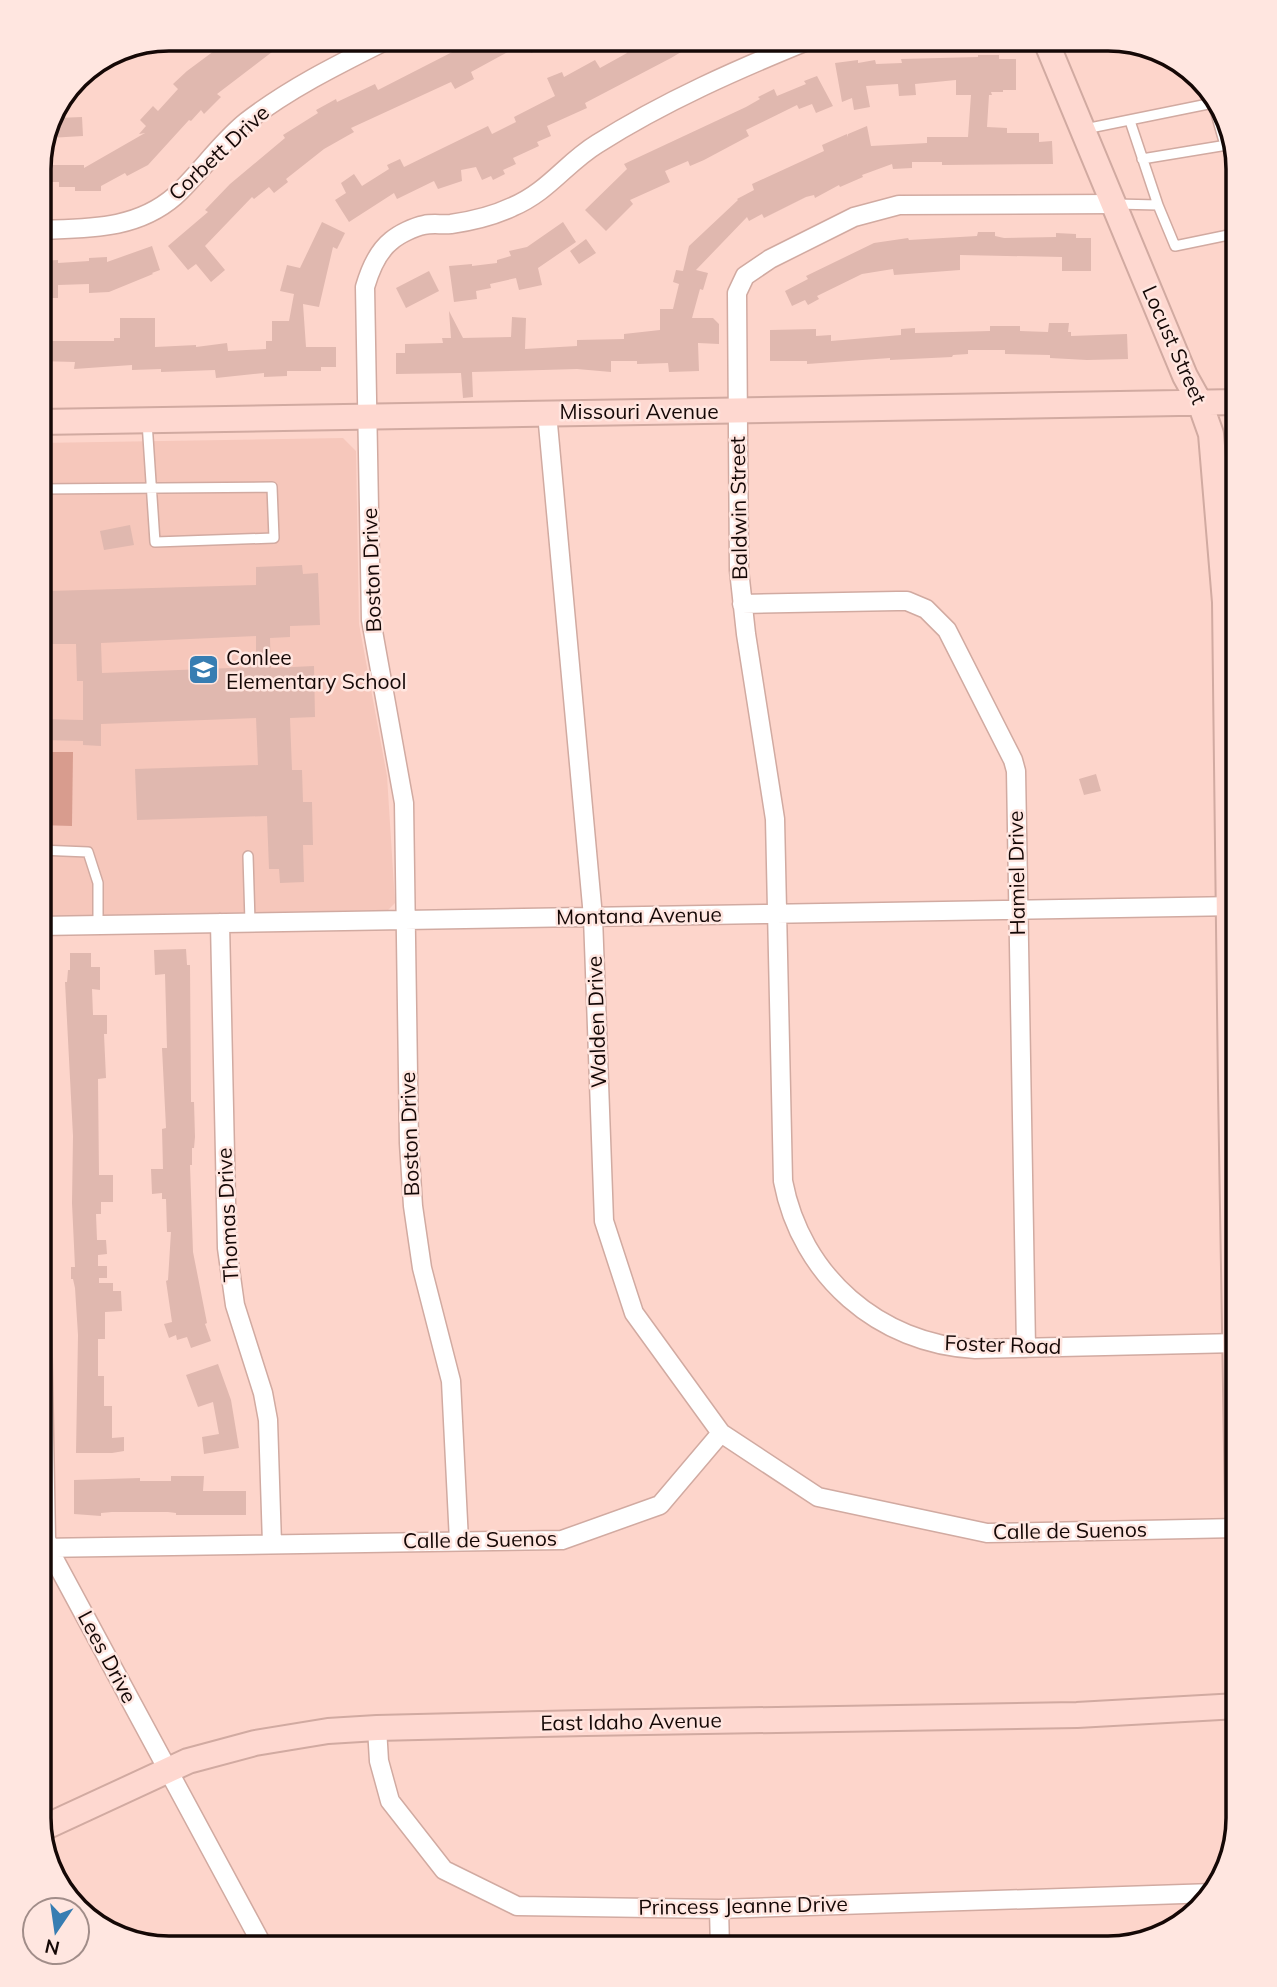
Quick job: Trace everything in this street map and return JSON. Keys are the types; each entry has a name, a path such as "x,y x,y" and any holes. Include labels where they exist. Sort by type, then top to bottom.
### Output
{"street":[{"name":"Corbett Drive","path":"51,230 99,228 130,222 156,211 176,195 243,124 285,93 364,51"},
{"name":"Boston Drive","path":"459,1541 451,1381 422,1268 412,1206 404,803 371,620 365,287 377,257 390,241 425,225 447,225 481,219 513,207 547,187 593,146 645,114 783,51"},
{"name":"Locust Street","path":"1050,51 1211,434 1226,554"},
{"name":"Baldwin Street","path":"777,914 775,819 742,604 737,293 745,276 770,259 854,218 899,205 1114,204"},
{"name":"Missouri Avenue","path":"51,422 1226,402"},
{"name":"Walden Drive","path":"547,413 593,916 604,1221 634,1314 721,1433"},
{"name":"Hamiel Drive","path":"742,604 907,601 926,609 940,622 1013,760 1016,771 1026,1348"},
{"name":"Montana Avenue","path":"51,926 1226,906"},
{"name":"Foster Road","path":"777,914 782,1169 788,1205 810,1253 826,1276 847,1297 872,1317 901,1332 961,1348 1226,1343"},
{"name":"Thomas Drive","path":"220,923 226,1248 235,1305 263,1393 268,1420 272,1544"},
{"name":"Calle de Suenos","path":"51,1548 562,1540 660,1505 721,1433 818,1497 987,1533 1226,1528"},
{"name":"Lees Drive","path":"51,1560 258,1936"},
{"name":"East Idaho Avenue","path":"51,1824 168,1769 220,1752 278,1738 377,1728 1112,1714 1226,1707"},
{"name":"Princess Jeanne Drive","path":"377,1728 379,1761 390,1801 444,1870 517,1906 719,1909 1199,1893"},
{"path":"719,1909 720,1936"}],"lane":[{"path":"1083,129 1207,104"},
{"path":"1130,121 1158,205 1175,246 1226,235"},
{"path":"1142,159 1224,145"},
{"path":"1114,204 1158,205"},
{"path":"51,489 151,488 272,487 274,538 155,542 151,488 147,420"},
{"path":"51,850 88,852 98,883 98,925"},
{"path":"248,856 250,922"}],"shaded area":[{"name":"Conlee Elementary School","path":"343,438 356,451 359,624 387,776 395,903 388,910 51,916 51,443"},
{"path":"51,752 73,752 72,826 51,825"}],"building":[{"path":"214,51 273,51 217,94 221,97 204,114 201,110 189,120 148,165 101,186 101,191 75,191 75,187 59,187 59,182 51,182 51,165 84,165 84,168 145,133 139,134 146,126 140,120 153,106 158,111 178,89 173,84"},
{"path":"454,51 510,51 471,72 474,79 455,89 451,82 351,128 354,132 324,149 286,179 288,182 274,193 269,187 254,199 252,197 205,246 225,270 211,282 196,264 188,270 168,246 208,212 205,210 230,184 285,138 283,135 318,113 316,110 375,84 378,90"},
{"path":"626,51 683,51 585,103 587,108 547,126 551,136 537,142 539,146 513,158 516,164 503,170 505,174 493,180 491,176 482,180 476,167 461,170 462,181 438,189 434,181 397,199 394,193 349,222 335,200 346,193 341,183 354,174 362,186 389,169 387,165 400,159 404,167 488,126 492,134 516,122 514,117 555,96 547,78 562,72 564,77 595,60 600,68 627,53"},
{"path":"999,55 999,59 1016,59 1016,90 991,92 987,127 1007,128 1007,133 1039,133 1039,142 1052,141 1053,164 942,165 942,162 912,162 912,168 893,169 892,164 840,187 839,185 815,198 814,195 806,197 764,218 762,214 749,221 747,217 696,270 708,273 703,290 700,289 692,318 713,318 719,324 719,344 698,343 699,371 669,372 668,363 611,361 611,372 577,369 472,372 473,397 463,398 461,373 396,374 396,353 405,353 405,344 443,343 442,338 451,338 449,311 463,338 511,337 512,317 526,318 525,349 577,346 577,340 624,339 624,334 660,330 660,309 673,309 679,284 673,282 676,270 683,271 689,246 737,199 754,190 752,184 824,151 822,145 847,134 848,137 848,134 867,126 871,146 927,143 927,137 968,137 971,95 956,95 956,80 915,84 916,95 899,96 898,84 866,86 870,107 854,110 852,98 842,102 835,63 875,60 876,64 902,63 901,59"},
{"path":"817,76 833,106 816,113 812,104 799,109 797,105 746,130 749,136 704,160 690,166 688,161 665,171 670,182 630,200 633,204 606,231 585,210 627,169 624,164 746,107 774,89 777,96 806,84 804,81"},
{"path":"82,117 83,136 55,138 62,118"},
{"path":"322,222 345,233 337,249 333,247 319,307 303,304 306,347 336,347 336,367 321,367 321,371 287,371 287,376 264,377 264,373 216,378 215,370 161,372 161,369 132,370 132,365 74,369 75,362 51,361 51,341 114,341 114,338 120,338 120,318 155,318 155,347 196,347 227,343 228,351 266,349 266,341 272,341 272,321 289,321 294,294 280,291 287,265 300,268"},
{"path":"563,222 576,242 538,268 542,285 519,290 516,278 490,284 491,288 476,291 477,299 454,302 449,266 497,263 497,260 511,256 509,251 527,247"},
{"path":"978,232 995,232 995,236 1004,238 1056,237 1056,233 1076,234 1076,238 1091,238 1091,271 1062,271 1062,257 960,255 960,270 894,275 893,269 862,274 817,296 819,299 808,305 805,300 792,306 785,291 808,279 806,276 874,243 908,238 977,236"},
{"path":"586,239 596,253 579,264 570,251"},
{"path":"152,246 160,270 109,292 89,293 89,284 58,285 58,298 51,298 51,260 58,260 58,263 107,257 107,262"},
{"path":"429,271 439,291 406,308 396,288"},
{"path":"1049,323 1069,323 1068,332 1071,332 1071,336 1127,334 1128,359 1050,358 1050,355 1005,354 1005,350 968,350 968,354 952,357 807,364 807,361 770,361 770,330 816,329 816,336 831,335 831,341 901,335 901,329 915,328 915,333 990,331 990,326 1020,326 1020,331 1048,332"},
{"path":"130,525 134,545 104,550 100,531"},
{"path":"302,565 303,574 318,573 320,625 290,626 290,637 270,638 271,668 314,666 315,717 290,718 292,770 302,770 303,802 312,802 313,845 303,845 304,882 280,883 279,869 269,869 267,816 137,820 135,769 258,765 256,718 101,724 101,746 83,745 83,741 51,740 51,719 83,720 83,681 77,681 76,644 51,644 51,591 256,585 256,567","holes":["256,636 256,667 102,673 101,643"]},
{"path":"1096,774 1101,791 1084,795 1079,779"},
{"path":"186,949 187,965 190,965 191,1102 194,1102 195,1137 190,1165 193,1252 207,1323 205,1324 211,1341 191,1348 187,1337 177,1340 176,1335 169,1338 164,1324 172,1322 166,1281 171,1232 167,1232 166,1199 162,1199 162,1193 152,1194 151,1169 163,1169 162,1129 166,1128 162,1048 167,1048 165,974 155,975 154,950"},
{"path":"70,953 91,953 91,967 100,967 100,990 92,989 93,1015 107,1015 107,1034 104,1034 106,1078 98,1079 99,1175 113,1175 113,1202 101,1202 101,1214 96,1214 97,1240 106,1240 107,1254 98,1255 98,1266 107,1266 107,1278 99,1278 99,1283 113,1283 113,1291 121,1291 122,1311 105,1312 105,1339 98,1339 98,1376 104,1376 104,1406 112,1406 112,1438 124,1437 124,1451 112,1453 76,1453 78,1335 75,1288 71,1279 71,1267 75,1267 73,1136 65,982 70,970"},
{"path":"218,1364 231,1400 239,1448 204,1454 202,1437 219,1434 213,1402 198,1407 186,1375"},
{"path":"171,1476 204,1476 203,1491 246,1491 246,1515 176,1515 168,1512 112,1512 101,1513 101,1516 74,1514 74,1480 140,1478 140,1481 171,1481"}],"place":[{"name":"Conlee Elementary School","path":"203,670"}]}
